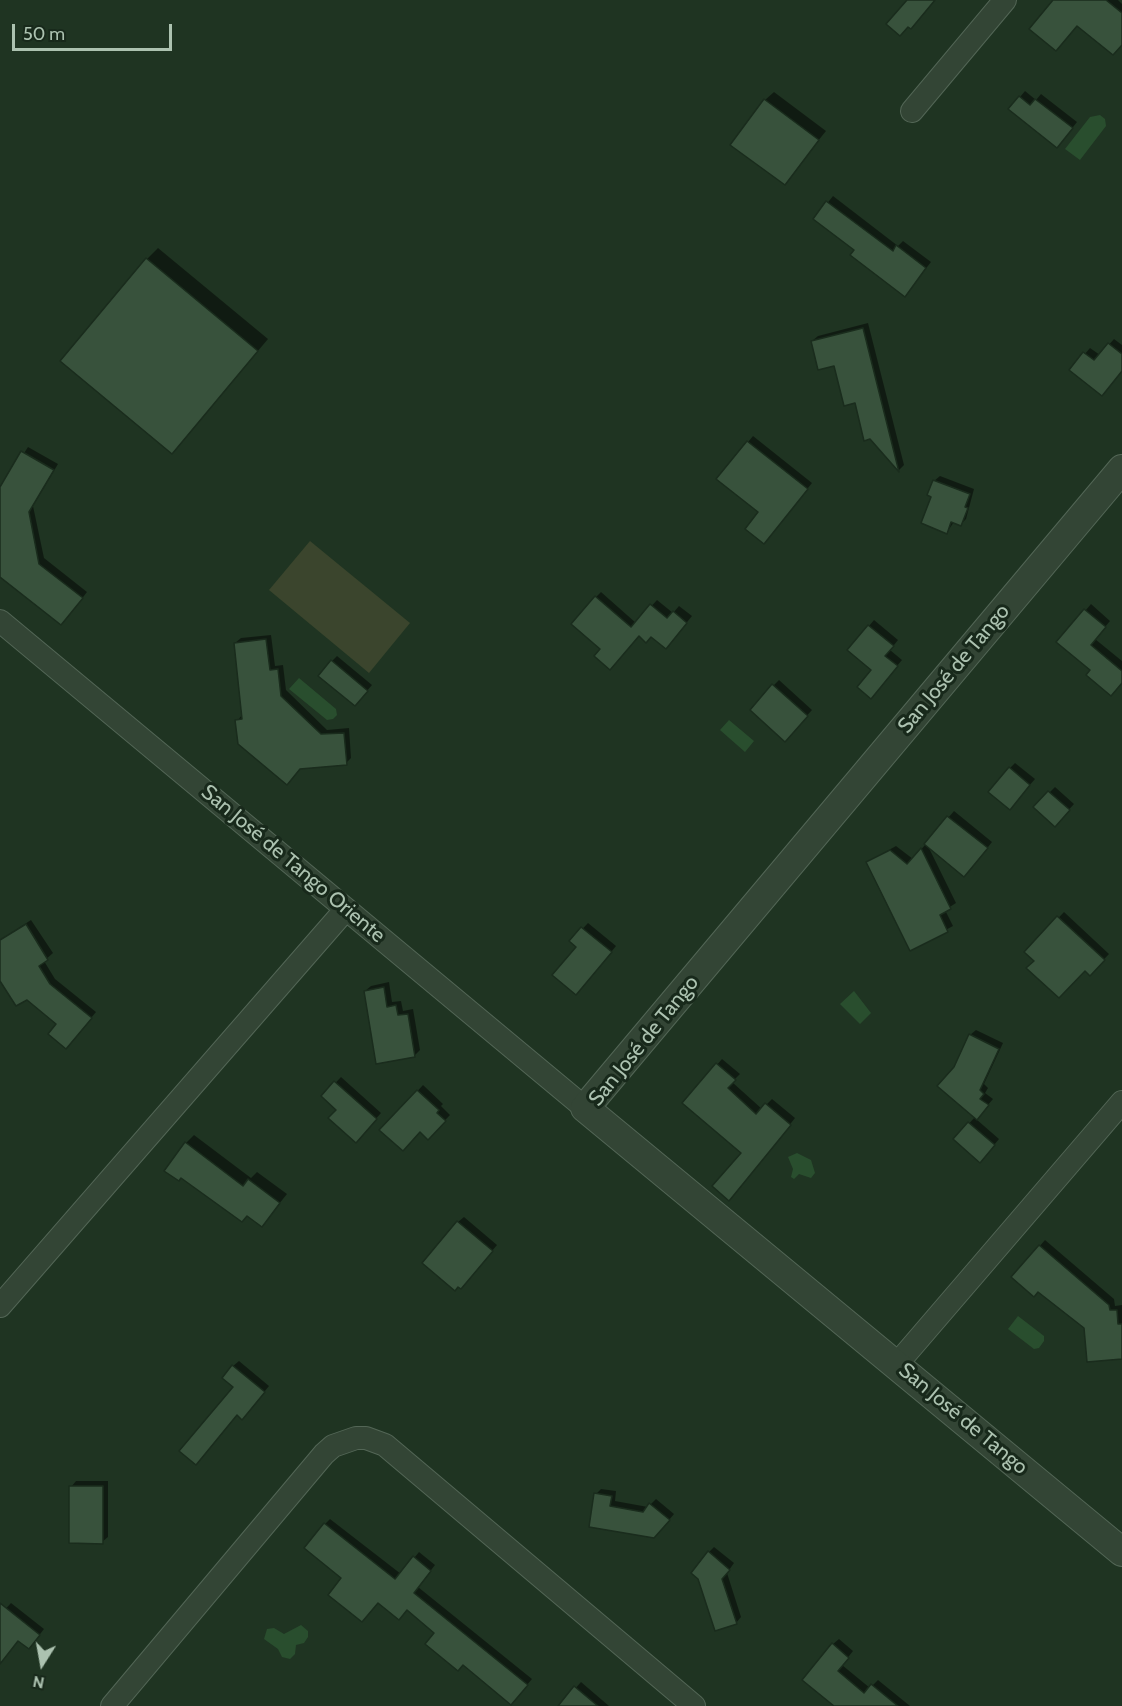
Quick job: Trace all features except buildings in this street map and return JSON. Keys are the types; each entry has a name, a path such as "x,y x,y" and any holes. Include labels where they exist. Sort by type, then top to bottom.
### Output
{"street":[{"path":"912,111 1005,0"},
{"name":"San José de Tango","path":"1122,469 585,1108 1122,1552"},
{"name":"San José de Tango Oriente","path":"0,621 585,1108"},
{"path":"0,1306 346,909"},
{"path":"897,1364 1122,1102"},
{"path":"112,1706 324,1454 333,1446 356,1438 366,1438 385,1445 694,1706"}],"shaded area":[{"path":"1100,115 1105,119 1106,126 1080,160 1065,149 1090,117"},
{"path":"310,541 410,623 369,673 269,590"},
{"path":"299,678 336,709 337,715 333,719 327,720 289,689"},
{"path":"729,720 754,741 745,752 720,730"},
{"path":"854,991 871,1013 860,1024 840,1004"},
{"path":"797,1153 811,1160 815,1173 811,1178 799,1174 794,1179 791,1177 793,1169 788,1157"},
{"path":"1018,1316 1044,1336 1044,1341 1039,1348 1034,1349 1008,1329"},
{"path":"301,1625 308,1631 308,1637 304,1643 296,1645 295,1654 290,1659 282,1657 278,1649 264,1639 267,1629 274,1628 284,1634"}]}
